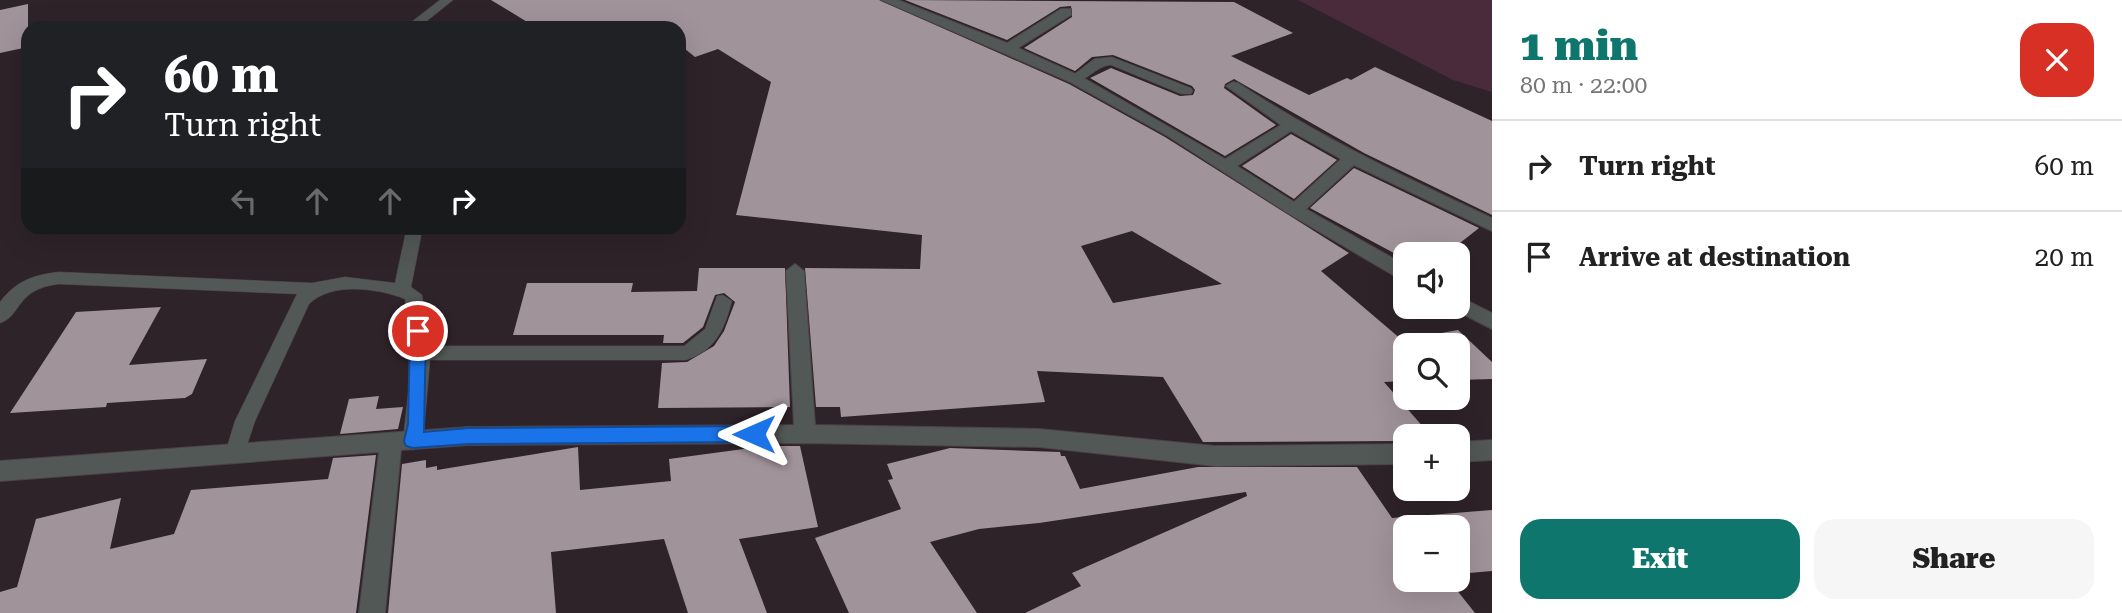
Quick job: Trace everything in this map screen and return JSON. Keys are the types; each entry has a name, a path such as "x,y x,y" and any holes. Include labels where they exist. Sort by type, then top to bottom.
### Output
{"street":[{"path":"887,0 1008,48 1075,79 1171,132 1295,210 1393,266"},
{"path":"1008,48 1066,12"},
{"path":"1233,86 1291,125 1352,158 1492,225"},
{"path":"1224,166 1291,125"},
{"path":"1295,210 1352,158"},
{"path":"795,271 805,434"},
{"path":"1470,310 1492,323"},
{"path":"0,471 468,436 805,434 1039,438 1215,456 1393,454"},
{"path":"372,613 402,441"},
{"path":"1470,451 1492,450"}],"lane":[{"path":"419,21 447,0"},
{"path":"1075,79 1099,62 1112,61 1186,92"},
{"path":"402,289 412,235"},
{"path":"0,316 17,289 34,280 73,277 314,289"},
{"path":"235,454 245,421 302,300 314,289 326,284 402,289 413,296 419,353 416,424 402,441"},
{"path":"419,353 686,353 703,346 713,333 723,300"}],"shaded area":[{"path":"1298,0 1492,0 1492,92 1453,80"}],"building":[{"path":"491,0 879,0 1069,84 1165,137 1349,253 1321,271 1394,333 1393,382 1384,382 1393,392 1393,410 1408,410 1421,424 1393,424 1393,441 1203,442 1163,377 1037,371 1045,402 841,417 840,407 816,407 805,268 920,269 922,235 736,215 771,82 718,49 695,57 686,50 686,21 526,21","holes":["1132,231 1222,284 1113,303 1081,246"]},
{"path":"905,0 1234,2 1293,33 1231,56 1309,95 1347,78 1351,80 1375,67 1492,121 1492,215 1364,153 1234,79 1225,84 1224,88 1276,125 1225,156 1090,78 1111,68 1180,96 1193,95 1195,90 1192,86 1113,55 1092,57 1075,71 1024,48 1072,17 1071,6 1060,7 1007,40"},
{"path":"28,4 28,21 21,21 21,48 0,53 0,10"},
{"path":"1291,134 1337,160 1294,199 1242,166"},
{"path":"1354,168 1479,228 1461,242 1393,242 1393,253 1310,208"},
{"path":"699,268 785,268 790,407 658,408 662,363 687,362 714,346 724,331 735,302 724,293 715,295 703,327 683,343 663,343 664,335 513,335 527,283 633,283 631,292 697,291"},
{"path":"161,307 129,365 207,359 192,394 185,398 107,403 106,407 10,413 76,312"},
{"path":"1470,341 1492,362 1492,379 1470,380"},
{"path":"379,396 376,409 403,407 398,429 340,434 349,399"},
{"path":"766,446 800,446 818,527 739,539 767,613 688,613 664,539 551,552 556,613 388,613 402,464 426,460 426,468 437,466 437,470 578,447 580,490 671,481 669,459"},
{"path":"950,448 1060,452 1061,456 1065,456 1080,489 1198,467 1357,467 1393,518 1393,592 1458,592 1475,613 1025,613 1081,586 1072,573 1247,496 1246,492 1039,523 979,529 930,542 977,613 849,613 815,538 901,509 888,480 893,479 887,464"},
{"path":"376,455 356,613 0,613 0,592 17,587 36,519 121,498 110,549 174,534 191,490 328,479 333,458"},
{"path":"1492,510 1492,571 1470,573 1470,515 1430,515"}],"route":[{"path":"418,331 416,424 413,441 468,436 754,434"}]}
